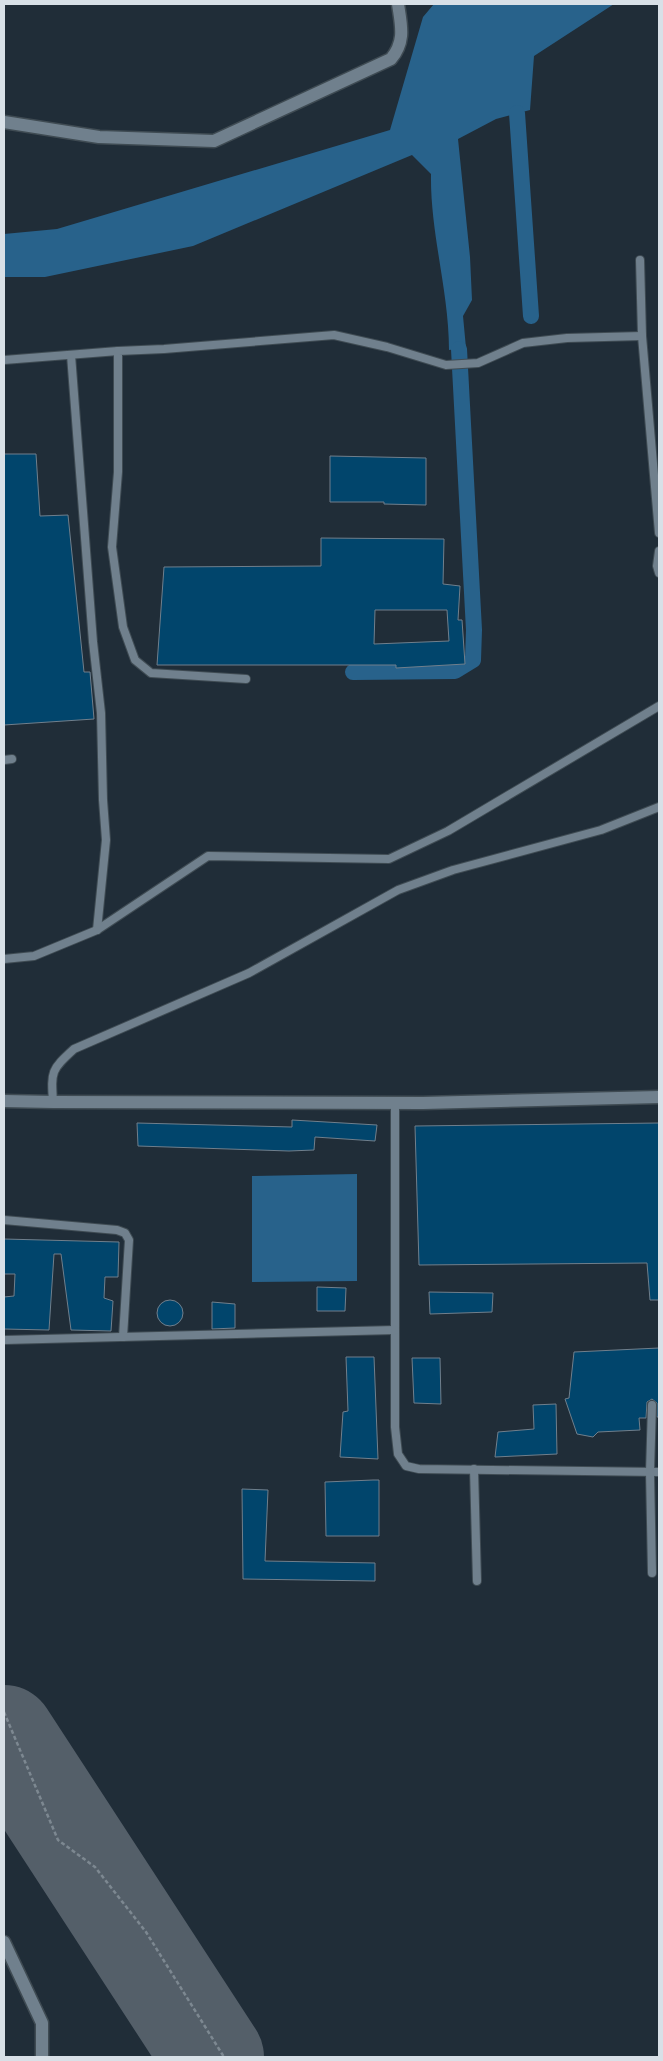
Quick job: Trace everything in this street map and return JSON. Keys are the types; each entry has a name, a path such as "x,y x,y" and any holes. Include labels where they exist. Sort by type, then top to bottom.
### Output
{"street":[{"path":"4,122 99,137 214,141 391,59 399,50 402,34 398,4"},
{"path":"4,1101 395,1103 659,1097"},
{"path":"4,1942 42,2023 42,2057"}],"lane":[{"path":"640,260 642,336 659,533"},
{"path":"4,360 334,336 386,347 446,365 478,363 523,343 566,338 642,336"},
{"path":"118,351 118,472 112,547 123,627 135,660 151,673 246,679"},
{"path":"70,354 93,642 101,713 106,840 97,930"},
{"path":"659,552 657,566 659,573"},
{"path":"4,959 34,956 97,930 208,856 389,859 448,831 659,706"},
{"path":"53,1102 52,1081 56,1066 74,1049 249,973 398,890 453,870 601,830 659,807"},
{"path":"395,1103 395,1427 398,1454 406,1466 420,1469 659,1472"},
{"path":"4,1220 117,1230 125,1233 129,1240 123,1337"},
{"path":"4,1340 395,1330"},
{"path":"652,1406 650,1472 652,1573"},
{"path":"474,1469 477,1581"}],"path":[{"path":"4,1712 58,1840 95,1868 146,1932 224,2057"}],"water":[{"path":"434,4 614,4 534,56 530,110 496,119 458,139 470,257 472,300 463,316 466,348 449,350 446,306 433,218 431,174 412,155 193,246 45,277 4,277 4,234 57,229 390,130 423,17"},
{"path":"357,1174 357,1281 252,1282 252,1176"}],"building":[{"path":"4,454 36,454 40,516 68,515 84,672 90,672 94,719 4,725"},
{"path":"330,456 426,458 426,505 384,504 384,502 330,502"},
{"path":"321,538 444,539 443,584 460,586 458,620 462,620 465,664 396,668 396,665 157,665 164,567 321,566","holes":["375,610 447,610 449,641 374,644"]},
{"path":"292,1120 377,1125 375,1141 315,1137 314,1150 289,1151 138,1146 137,1123 292,1127"},
{"path":"659,1123 659,1300 650,1300 647,1263 419,1265 415,1126"},
{"path":"4,1239 119,1242 118,1277 105,1277 104,1298 113,1301 111,1331 71,1330 61,1254 54,1254 49,1330 4,1329 4,1297 14,1296 15,1274 4,1274"},
{"path":"317,1287 346,1288 345,1311 317,1311"},
{"path":"429,1292 493,1293 492,1312 430,1314"},
{"path":"170,1300 179,1304 183,1313 179,1322 170,1326 161,1322 157,1313 161,1304"},
{"path":"212,1302 235,1304 235,1328 212,1329"},
{"path":"659,1348 659,1417 657,1417 657,1403 652,1399 647,1402 646,1418 639,1418 640,1430 598,1432 593,1437 577,1434 565,1399 569,1398 574,1352"},
{"path":"346,1357 374,1357 378,1459 340,1457 343,1412 348,1411"},
{"path":"412,1358 440,1358 441,1404 414,1403"},
{"path":"556,1404 557,1454 495,1457 498,1432 534,1429 533,1405"},
{"path":"379,1480 379,1536 326,1536 325,1482"},
{"path":"242,1489 268,1490 265,1561 375,1563 375,1581 243,1579"}],"waterway":[{"path":"517,113 531,316"},
{"path":"353,672 455,671 473,660 474,630 459,349"}],"runway":[{"path":"4,1736 213,2057"}]}
